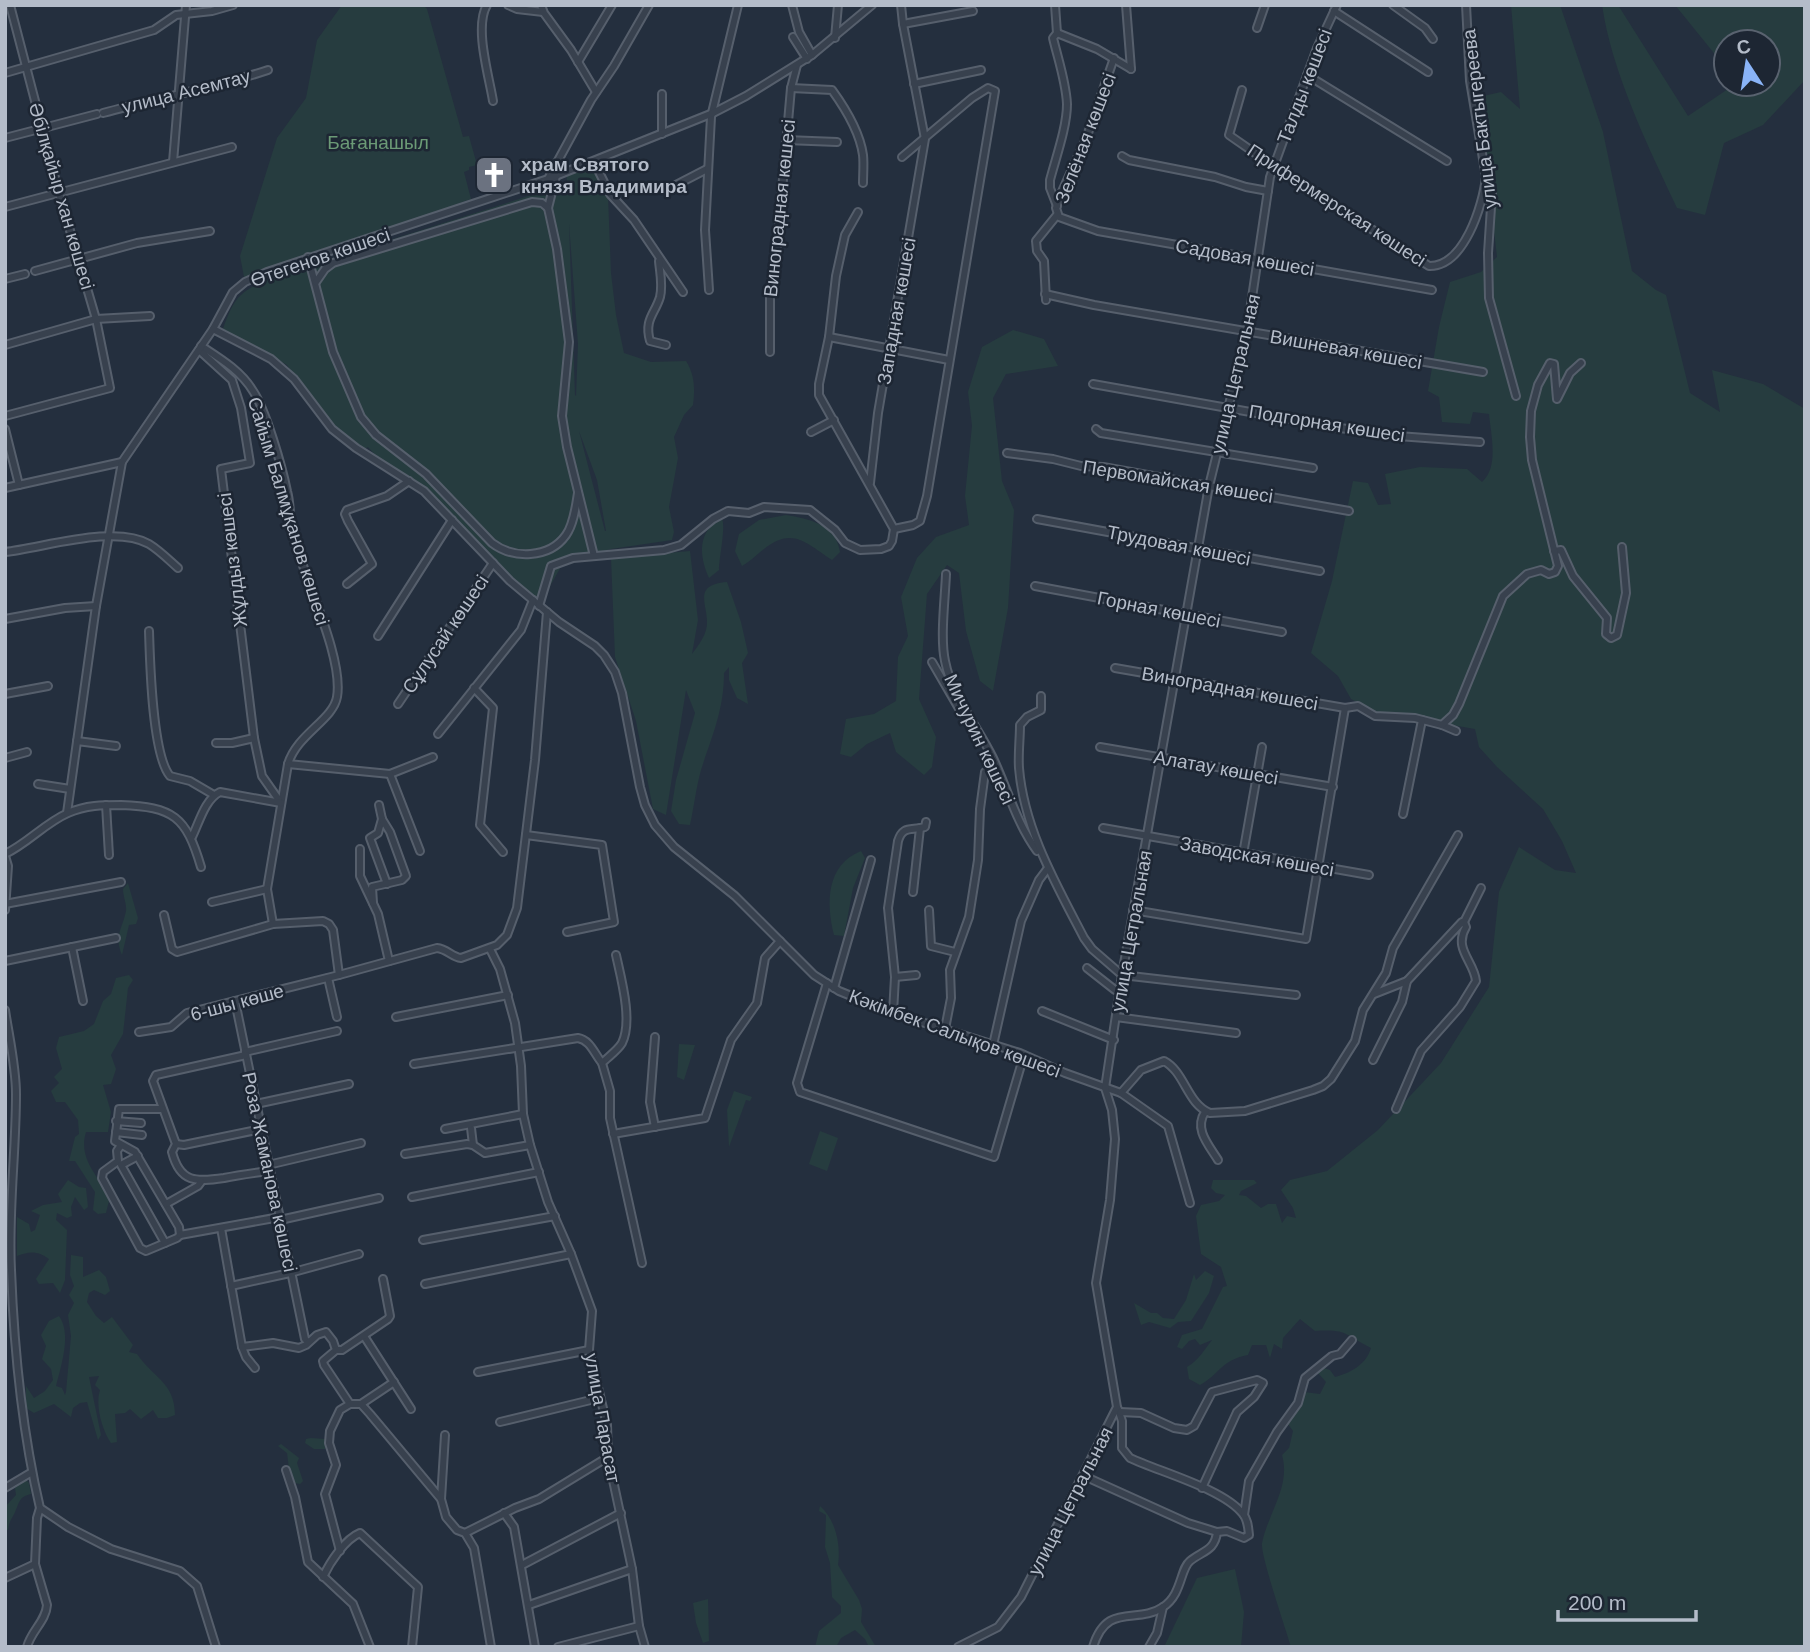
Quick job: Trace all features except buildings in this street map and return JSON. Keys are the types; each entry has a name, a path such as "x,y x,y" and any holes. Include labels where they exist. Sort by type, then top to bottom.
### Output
{"street":[{"name":"Әбілқайыр хан көшесі","path":"5,416 110,388 96,319 59,193 10,5"},
{"path":"173,162 186,5"},
{"path":"5,73 154,30 162,27 170,17 212,12 233,5"},
{"path":"487,5 482,15 482,31 493,101"},
{"path":"508,5 517,9 542,8 596,92"},
{"path":"578,62 612,5"},
{"path":"548,179 596,92 649,5"},
{"path":"709,290 705,239 713,113 738,5"},
{"path":"792,5 799,32 810,57"},
{"path":"835,38 838,5"},
{"name":"Өтегенов көшесі","path":"122,463 213,329 233,292 245,282 308,257 368,240 548,179 713,113 810,57 872,5"},
{"path":"901,5 925,139"},
{"path":"1055,5 1056,34 1067,102 1066,120 1050,180 1057,206"},
{"path":"1056,34 1114,58 1131,69 1126,5"},
{"path":"1258,27 1265,5"},
{"path":"1393,5 1426,28 1433,39"},
{"name":"улица Бактыгереева","path":"1466,5 1470,81 1486,183 1492,192 1488,253 1489,298 1516,396"},
{"path":"1335,8 1429,72"},
{"name":"Талды көшесі","path":"1275,167 1307,75 1335,8"},
{"path":"903,24 973,11"},
{"path":"793,37 810,57"},
{"name":"Зелёная көшесі","path":"1058,216 1057,206 1087,136 1114,58"},
{"name":"Виноградная көшесі","path":"770,352 770,290 775,270 791,88 797,65"},
{"name":"улица Асемтау","path":"5,138 178,93 230,83 268,70"},
{"path":"914,84 981,70"},
{"path":"1307,75 1447,161"},
{"path":"791,88 832,90 858,139 863,154 863,183"},
{"path":"894,529 914,525 920,521 923,514 995,91 988,88 984,90 902,157"},
{"name":"Прифермерская көшесі","path":"1242,90 1228,135 1429,266 1447,261 1469,233 1479,212 1486,183"},
{"path":"662,94 662,134"},
{"name":"Западная көшесі","path":"870,483 878,413 925,139"},
{"path":"786,140 837,142"},
{"path":"5,207 232,147"},
{"path":"1122,156 1129,160 1215,177 1268,191"},
{"path":"593,162 610,194 634,220 683,292"},
{"name":"улица Цетральная","path":"958,1647 992,1631 1009,1615 1021,1597 1118,1409 1096,1283 1110,1200 1115,1139 1112,1110 1105,1088 1133,910 1176,680 1197,549 1217,451 1247,331 1268,191 1275,167"},
{"path":"676,185 708,169"},
{"path":"556,176 548,208 557,249 569,342 562,416 594,556"},
{"path":"316,282 328,266 367,251 532,202 542,203 548,208"},
{"path":"539,606 551,566 573,558 664,550 681,545 713,519 729,511 749,513 764,507 810,510 835,530 845,543 860,550 888,546 892,541 894,529 819,395 835,282 845,235 858,212"},
{"name":"Садовая көшесі","path":"1058,216 1098,231 1432,290"},
{"name":"Вишневая көшесі","path":"1058,216 1036,241 1037,250 1045,261 1046,297 1482,372"},
{"path":"34,271 137,243 210,231"},
{"path":"308,257 333,352 361,417 376,435 426,474 492,543 502,551 515,555 542,551 556,545 568,534 578,493"},
{"path":"659,259 662,286 660,299 649,317 648,333 650,341 666,345"},
{"path":"5,279 25,274"},
{"path":"5,345 96,319 150,316"},
{"name":"Кәкімбек Салықов көшесі","path":"213,329 271,359 294,379 332,429 356,448 424,491 493,563 539,606 595,646 612,666 626,707 640,787 655,825 668,842 735,896 814,975 834,988 893,1013 1024,1055 1121,1093 1168,1126 1190,1203"},
{"path":"829,337 949,359"},
{"name":"Жұлдыз көшесі","path":"200,348 232,380 241,408 250,463 221,469 254,738 262,776 281,803"},
{"name":"Сайым Балмұқанов көшесі","path":"200,348 244,378 255,394 288,492 292,533 330,643 336,670 337,699 331,712 303,737 291,753 288,764 267,889 273,924"},
{"path":"1442,724 1453,715 1459,704 1503,596 1534,571 1541,570 1549,574 1555,572 1558,566 1532,460 1531,411 1538,384 1550,363 1554,364 1557,400 1570,373 1581,363"},
{"name":"Подгорная көшесі","path":"1093,384 1398,436 1479,442"},
{"path":"811,432 834,420"},
{"path":"5,429 19,485"},
{"path":"1096,429 1101,433 1313,468"},
{"name":"Первомайская көшесі","path":"1007,453 1349,510"},
{"path":"5,488 122,463 96,606 67,813"},
{"path":"347,584 372,564 348,521 345,514 347,510 387,496 409,481"},
{"name":"Трудовая көшесі","path":"1037,519 1320,571"},
{"path":"378,636 453,520"},
{"path":"5,552 75,540 125,536 149,544 178,568"},
{"path":"1554,551 1561,551 1573,576 1607,618 1606,634 1611,638 1617,635 1626,593 1622,547"},
{"name":"Сұлусай көшесі","path":"398,705 493,563"},
{"name":"Мичурин көшесі","path":"946,574 944,657 963,708 994,761 1016,816 1041,855"},
{"name":"Горная көшесі","path":"1035,586 1282,632"},
{"path":"438,734 521,629 533,600"},
{"path":"5,620 65,608 96,606"},
{"path":"490,949 507,935 515,916 526,835 547,612"},
{"path":"149,631 151,698 164,765 170,776 190,781 214,795 227,792 281,803"},
{"path":"932,662 965,719 974,727"},
{"name":"Виноградная көшесі","path":"1115,668 1345,708 1357,706 1375,716 1422,720 1442,724 1456,731"},
{"path":"5,694 48,686"},
{"path":"474,688 493,708 480,825 503,852"},
{"path":"1041,696 1041,710 1020,724 1019,768 1026,806 1041,855 1092,949 1122,975 1296,995"},
{"path":"1133,910 1306,939 1345,708"},
{"path":"1404,814 1422,720"},
{"path":"216,743 254,738"},
{"path":"78,741 116,746"},
{"name":"Алатау көшесі","path":"1100,747 1333,787"},
{"path":"1243,854 1262,747"},
{"path":"5,758 27,752"},
{"path":"288,764 390,774 433,757"},
{"path":"945,1029 951,998 950,970 969,917 978,860 985,772"},
{"path":"390,774 419,851"},
{"path":"38,784 70,789"},
{"path":"192,837 214,795"},
{"path":"106,805 109,855"},
{"path":"373,903 371,888 406,877 390,832 382,819 379,805"},
{"path":"5,910 8,866 5,855 67,813 88,806 160,808 170,813 192,837 201,867"},
{"path":"382,819 378,833 370,838 387,884"},
{"path":"893,1013 895,977 888,908 898,841 906,828 925,827 926,822"},
{"path":"913,892 920,828"},
{"name":"Заводская көшесі","path":"1103,828 1369,875"},
{"path":"526,835 602,845 614,922 567,932"},
{"path":"1121,1093 1140,1070 1164,1061 1172,1066 1195,1101 1205,1111 1245,1111 1324,1086 1350,1051 1363,1010 1386,973 1393,948 1458,835"},
{"path":"360,849 360,876 380,920 389,961"},
{"path":"834,988 871,860"},
{"path":"993,1045 1021,921 1039,880 1048,868"},
{"path":"6,904 121,882"},
{"path":"1374,994 1407,981 1461,922 1464,922 1481,888"},
{"path":"212,902 267,889"},
{"path":"929,909 931,946 955,952"},
{"path":"164,915 173,949 177,952 273,924 323,921 331,928 339,975"},
{"path":"1396,1109 1421,1051 1460,1007 1476,982 1474,971 1462,948 1466,927 1464,922"},
{"path":"5,961 116,938"},
{"path":"613,1134 705,1118 731,1040 758,1001 766,955 780,940"},
{"path":"72,947 83,1001"},
{"name":"6-шы көше","path":"139,1032 167,1029 187,1013 437,948 445,949 461,958 490,949"},
{"name":"улица Парасат","path":"490,949 508,995 519,1046 523,1114 530,1145 592,1311 589,1350 607,1425 608,1457 632,1569 639,1626 645,1647"},
{"path":"602,1063 622,1043 625,1026 625,997 616,955"},
{"path":"1087,968 1120,991"},
{"path":"895,977 916,975"},
{"path":"328,978 337,1017"},
{"path":"1373,1059 1402,1002 1407,981"},
{"path":"827,983 797,1083 800,1093 994,1157 1024,1055"},
{"path":"396,1017 508,995"},
{"name":"Роза Жаманова көшесі","path":"235,1001 290,1273 305,1339 308,1342"},
{"path":"5,1010 16,1092 8,1267 32,1472 40,1508 35,1564 47,1605 47,1611 33,1631 27,1647"},
{"path":"1042,1011 1114,1040"},
{"path":"1116,1017 1236,1033"},
{"path":"337,1031 156,1075 153,1081 176,1144 172,1152 178,1168 186,1177 201,1182 269,1168 361,1143"},
{"path":"655,1037 650,1102 655,1127"},
{"path":"414,1064 519,1046 585,1039 602,1063 610,1091 610,1118 642,1263"},
{"path":"256,1104 349,1084"},
{"path":"162,1109 121,1108 117,1112 116,1141 132,1148 138,1156 179,1227 180,1235"},
{"path":"1205,1111 1200,1119 1200,1127 1218,1160"},
{"path":"445,1129 523,1114"},
{"path":"116,1121 141,1123"},
{"path":"471,1128 473,1145"},
{"path":"176,1144 184,1145 261,1129"},
{"path":"116,1132 142,1135"},
{"path":"121,1145 117,1152 118,1161 103,1172 102,1178 143,1251 180,1235 379,1198"},
{"path":"405,1154 473,1145 485,1153 530,1145"},
{"path":"138,1156 121,1165 165,1243"},
{"path":"412,1197 539,1172"},
{"path":"166,1204 201,1182"},
{"path":"423,1240 555,1216"},
{"path":"221,1228 242,1347 255,1368"},
{"path":"231,1286 359,1254"},
{"path":"425,1284 571,1254"},
{"path":"351,1404 323,1361 336,1350 342,1350 388,1319 390,1316 383,1279"},
{"path":"242,1347 273,1343 299,1348 326,1332 336,1350"},
{"path":"364,1336 411,1409"},
{"path":"1084,1476 1188,1523 1217,1532 1227,1531 1244,1538 1249,1535 1244,1515 1249,1481 1277,1432 1298,1403 1305,1378 1332,1356 1340,1354 1352,1340"},
{"path":"478,1372 589,1350"},
{"path":"1202,1488 1237,1412 1254,1397 1262,1383 1257,1380 1212,1392 1194,1426 1187,1430 1174,1428 1141,1413 1118,1409 1122,1421 1122,1448 1130,1458 1224,1498 1244,1515"},
{"path":"340,1551 325,1494 335,1465 329,1443 330,1431 340,1410 351,1404 361,1404 394,1382"},
{"path":"500,1422 599,1398"},
{"path":"361,1404 441,1499"},
{"path":"445,1435 441,1499 450,1524 465,1534 474,1548 491,1647"},
{"path":"465,1534 504,1513 539,1499 608,1457"},
{"path":"286,1470 295,1497 308,1562 353,1604 370,1647"},
{"path":"5,1488 32,1472"},
{"path":"40,1508 68,1527 111,1549 180,1571 197,1586 216,1647"},
{"path":"504,1513 514,1527 535,1647"},
{"path":"522,1565 621,1513"},
{"path":"1093,1647 1108,1622 1118,1617 1155,1611 1163,1607 1180,1588 1186,1566 1209,1551 1217,1538 1217,1532"},
{"path":"323,1577 340,1551 354,1535 360,1533 418,1587 412,1647"},
{"path":"5,1578 35,1564"},
{"path":"529,1605 632,1569"},
{"path":"1149,1647 1157,1633 1163,1607"},
{"path":"558,1647 639,1626"}],"green space":[{"name":"Бағанашыл","path":"342,5 423,5 427,9 463,137 469,136 477,165 464,172 471,199 245,282 240,256 277,138 306,98 317,40"},
{"path":"1511,5 1560,5 1603,132 1632,271 1666,295 1690,393 1720,412 1712,370 1763,384 1805,409 1805,1647 1291,1647 1262,1550 1265,1532 1284,1478 1282,1455 1289,1448 1293,1431 1288,1424 1304,1392 1320,1394 1326,1382 1318,1373 1321,1367 1330,1370 1335,1377 1352,1371 1361,1364 1371,1348 1341,1332 1315,1331 1300,1319 1283,1338 1282,1349 1274,1344 1270,1358 1266,1345 1252,1345 1248,1355 1232,1360 1200,1385 1189,1379 1187,1367 1212,1340 1200,1345 1195,1339 1182,1349 1177,1347 1182,1335 1202,1329 1223,1287 1227,1286 1221,1267 1201,1254 1196,1216 1201,1205 1219,1201 1225,1195 1216,1193 1211,1188 1213,1180 1254,1180 1257,1183 1241,1191 1239,1195 1246,1196 1261,1208 1276,1204 1282,1223 1287,1216 1296,1218 1281,1190 1290,1180 1327,1171 1378,1130 1441,1063 1489,987 1499,892 1519,847 1555,870 1576,873 1562,841 1543,809 1479,747 1475,729 1376,712 1351,699 1338,676 1311,653 1332,581 1353,481 1368,483 1378,505 1391,504 1385,474 1420,467 1467,469 1482,482 1491,468 1493,450 1489,414 1473,412 1470,424 1442,422 1439,397 1428,391 1450,282 1481,272 1497,257 1479,97 1501,92 1520,109"},
{"path":"1602,5 1618,5 1688,116 1715,98 1782,98 1782,28 1712,28 1712,51 1675,5 1805,5 1805,80 1763,125 1724,143 1705,215 1677,208 1622,83"},
{"path":"590,166 595,170 608,196 611,273 624,353 651,362 686,361 693,377 694,394 693,405 684,415 674,437 678,458 669,507 674,532 672,540 611,549 563,563 539,606 452,514 386,467 368,447 361,451 317,409 287,365 223,329 240,296 273,277 557,187 568,189 566,173","holes":["569,223 578,344 576,396 575,395","579,431 597,480 606,531 605,531"]},
{"path":"1013,330 1044,339 1058,366 1006,374 993,398 1002,481 1014,510 1008,608 993,691 980,681 966,631 959,573 947,565 927,594 919,699 936,737 932,767 924,775 896,752 890,733 867,744 851,757 840,754 846,719 874,714 896,701 898,657 908,636 901,597 917,558 936,537 969,525 965,496 972,426 968,392 982,347"},
{"path":"786,515 820,524 833,535 840,552 832,560 800,540 783,539 774,542 742,566 735,551 739,534 759,520"},
{"path":"722,519 719,570 709,578 703,561 702,544 708,530"},
{"path":"690,551 698,620 692,654 706,630 705,593 715,584 727,582 748,653 742,663 748,704 737,698 729,680 729,667 724,673 720,711 701,770 690,825 679,824 671,811 676,780 695,713 686,690 666,815 653,809 636,721 615,657 611,558"},
{"path":"861,851 865,858 853,888 844,936 834,935 830,910 831,886 841,866 849,857"},
{"path":"128,883 138,918 136,924 129,925 122,955 119,937 126,911 123,889"},
{"path":"129,975 133,980 128,988 123,1034 111,1055 116,1069 111,1084 103,1085 111,1112 108,1132 86,1132 84,1141 90,1166 110,1197 106,1213 98,1214 93,1210 95,1192 75,1161 69,1161 75,1137 79,1134 78,1120 65,1102 56,1102 51,1091 59,1083 54,1077 62,1069 56,1048 59,1037 84,1031 94,1024 103,1001 111,994 116,978"},
{"path":"679,1044 695,1045 684,1080 677,1077"},
{"path":"734,1091 752,1097 750,1101 746,1100 729,1147 727,1110"},
{"path":"820,1131 838,1138 827,1171 809,1164"},
{"path":"68,1180 86,1188 88,1207 84,1210 75,1197 71,1207 72,1216 67,1218 57,1213 56,1220 67,1230 65,1280 60,1293 53,1283 39,1284 36,1279 49,1259 34,1253 17,1256 17,1217 29,1224 31,1232 35,1230 40,1215 31,1211 43,1205 62,1202 58,1194"},
{"path":"71,1255 83,1257 83,1277 99,1270 106,1277 110,1291 105,1295 94,1290 89,1293 87,1302 104,1323 112,1317 133,1345 129,1352 137,1354 162,1381 174,1404 175,1415 167,1418 158,1418 153,1410 141,1419 130,1409 125,1413 115,1414 117,1442 111,1443 100,1417 100,1390 95,1385 99,1376 89,1377 101,1435 98,1440 87,1402 73,1408 71,1417 54,1404 34,1413 26,1408 26,1386 34,1398 45,1391 53,1380 51,1369 42,1359 46,1346 41,1335 49,1321 59,1316 63,1323 65,1341 56,1386 62,1388 65,1395 66,1392 71,1336 68,1315 74,1303 69,1295 74,1286 70,1275"},
{"path":"1205,1271 1214,1276 1209,1293 1191,1321 1178,1322 1170,1328 1149,1322 1141,1325 1134,1303 1163,1318 1174,1319 1186,1300 1194,1274 1196,1280"},
{"path":"306,1439 325,1439 325,1449 314,1449 305,1443"},
{"path":"281,1444 299,1458 297,1463 303,1481 300,1484 295,1483 289,1469 287,1453 278,1446"},
{"path":"25,1479 29,1483 31,1494 20,1500 8,1530 5,1529 5,1507 16,1495 15,1488"},
{"path":"820,1506 834,1526 839,1549 838,1565 859,1600 862,1609 861,1622 876,1647 869,1647 855,1630 841,1638 836,1647 815,1647 819,1631 841,1613 841,1606 832,1597 830,1563 825,1547 826,1515 819,1511"},
{"path":"1235,1569 1244,1612 1241,1647 1164,1647 1197,1578"},
{"path":"708,1599 709,1641 703,1643 693,1603"}],"place":[{"name":"храм Святого князя Владимира","path":"494,175"}]}
